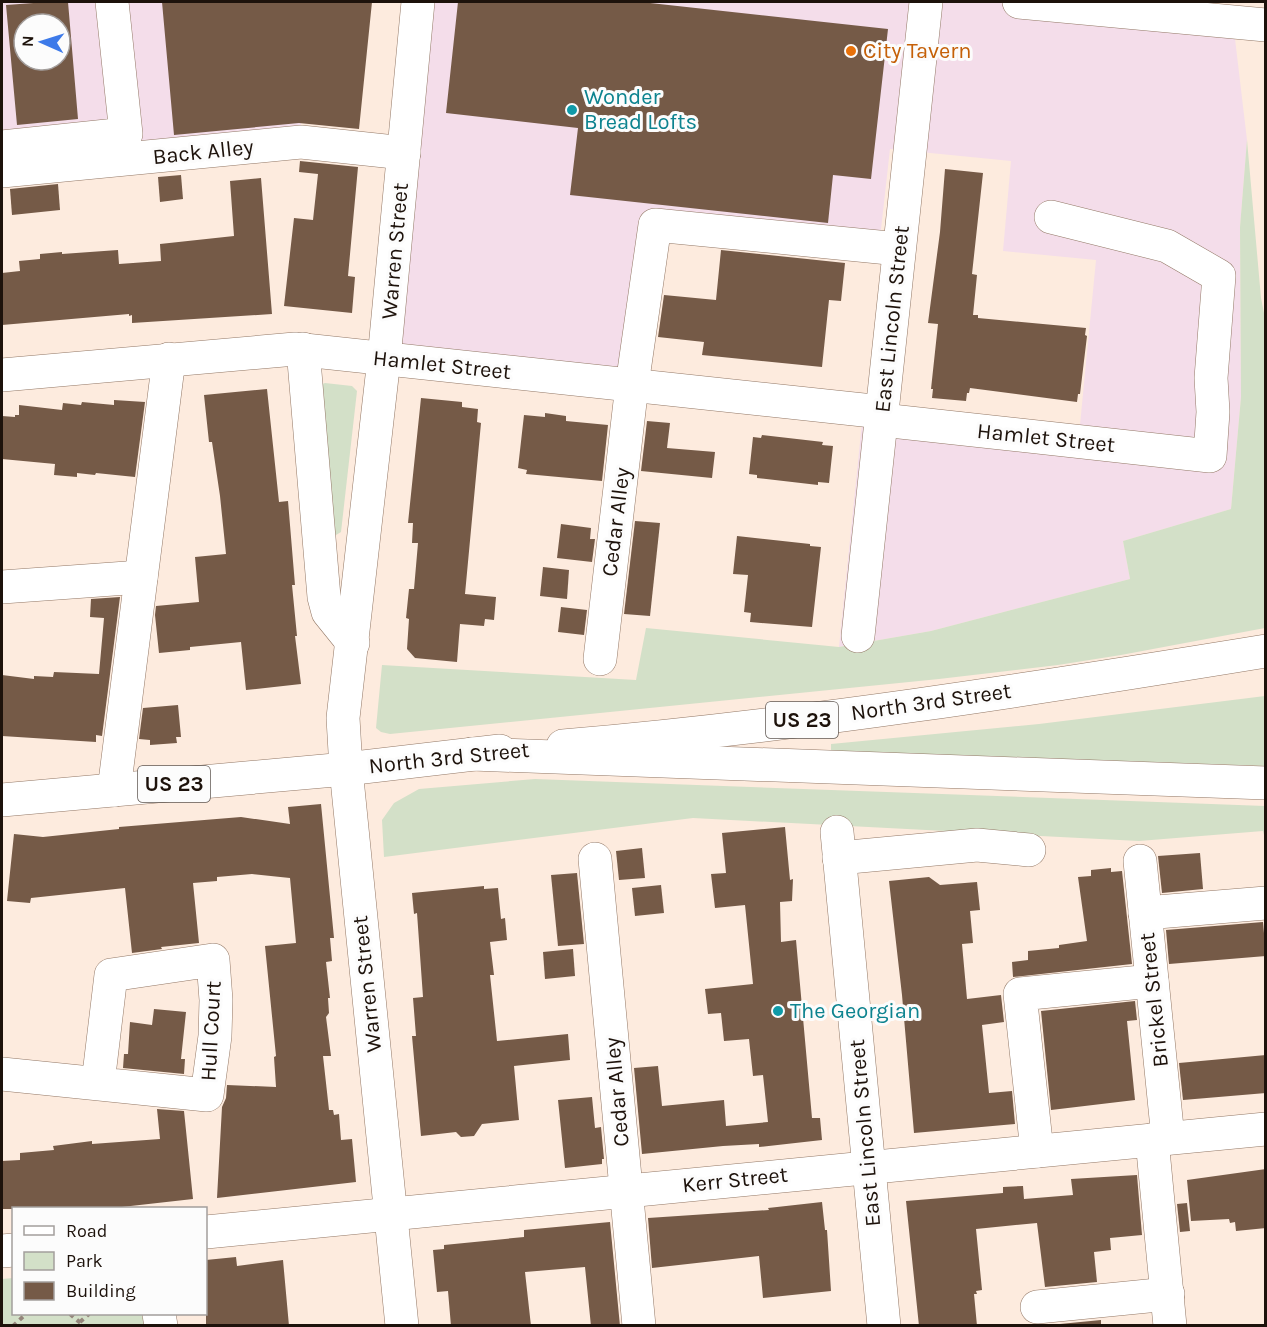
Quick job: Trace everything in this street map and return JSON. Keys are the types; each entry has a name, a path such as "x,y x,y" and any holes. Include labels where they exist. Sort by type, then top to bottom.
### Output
{"main road":[{"path":"2,147 126,134 112,2"},
{"name":"Warren Street","path":"402,1326 346,769 343,718 384,359 418,2"},
{"name":"East Lincoln Street","path":"858,636 926,2"},
{"path":"1019,2 1266,25"},
{"name":"Back Alley","path":"2,171 301,142 404,153"},
{"name":"Hamlet Street","path":"2,375 258,351 303,349 632,385 1210,456 1213,412 1211,378 1219,276 1167,246 1050,217"},
{"name":"Cedar Alley","path":"600,658 632,385 655,225 899,249"},
{"path":"303,349 324,597 328,612 353,643"},
{"path":"114,790 169,359"},
{"path":"2,587 141,577"},
{"name":"North 3rd Street","path":"346,769 472,754 684,736 892,708 1261,651"},
{"path":"472,754 1266,783"},
{"name":"US 23","path":"2,800 346,769"},
{"name":"East Lincoln Street","path":"884,1326 838,845 977,845 1029,850"},
{"name":"Cedar Alley","path":"595,859 639,1326"},
{"name":"Brickel Street","path":"1140,861 1152,981 1170,1326"},
{"path":"1145,913 1266,903"},
{"name":"Hull Court","path":"2,1074 207,1095 215,1027 216,1000 213,960 111,975 98,1083"},
{"path":"1037,1151 1020,994 1152,981"},
{"name":"Kerr Street","path":"207,1232 1266,1129"},
{"path":"1036,1307 1168,1294"}],"path":[{"path":"13,1326 25,1315"}],"shaded area":[{"path":"2,2 314,2 299,141 2,175"},
{"path":"418,2 1193,2 1231,5 1247,140 1240,227 1241,397 1231,509 1123,541 1130,579 931,631 839,647 863,413 1079,435 1096,260 1003,251 1011,161 890,149 880,238 644,216 623,383 383,355"}],"green space":[{"path":"1247,140 1261,298 1266,323 1265,628 1058,665 939,679 390,734 376,728 382,665 636,680 646,628 839,647 931,631 1130,579 1123,541 1231,509 1241,397 1240,227"},
{"path":"322,384 352,386 357,391 341,532 336,535 333,535"},
{"path":"1265,696 1265,766 831,751 831,744 1039,724"},
{"path":"535,779 1265,806 1266,843 1263,831 1139,841 693,818 384,857 382,820 394,803 419,789"},
{"path":"12,1278 12,1315 152,1315 153,1325 2,1325 2,1279"}],"building":[{"path":"68,2 69,12 12,12 12,70 6,5"},
{"path":"162,2 372,2 359,129 299,123 174,135"},
{"name":"Wonder Bread Lofts","path":"458,2 641,2 888,29 871,179 833,175 828,223 570,195 578,128 446,113"},
{"path":"72,49 78,119 17,125 12,72 72,72"},
{"path":"300,161 358,167 348,276 355,277 352,313 284,306 294,218 313,220 318,174 299,172"},
{"path":"945,169 983,173 972,274 977,275 973,315 978,315 978,318 1086,328 1080,394 1078,394 1077,402 970,388 966,401 932,398 938,324 928,323 940,232"},
{"path":"181,175 183,199 160,202 158,177"},
{"path":"261,178 272,314 132,323 132,315 129,316 129,314 2,325 2,273 20,271 19,261 40,259 40,254 118,250 119,264 161,261 160,244 234,236 230,181"},
{"path":"58,184 60,210 12,215 10,189"},
{"path":"721,250 845,263 841,301 829,300 822,367 702,355 704,342 658,337 664,295 716,300"},
{"path":"267,389 279,502 288,501 295,585 292,585 297,636 295,636 301,684 246,690 241,642 190,647 190,650 159,653 155,615 156,606 199,602 195,557 226,554 220,496 212,442 209,442 204,395"},
{"path":"421,398 462,402 462,407 478,409 477,422 481,423 465,594 496,597 494,620 485,619 484,626 460,624 457,662 415,658 407,649 409,619 406,618 409,589 414,589 418,543 412,543 413,523 408,523"},
{"path":"114,400 145,402 135,477 96,473 95,475 77,473 77,477 54,475 55,464 2,459 2,416 19,415 19,405 62,410 63,403 114,405"},
{"path":"545,413 566,416 566,421 608,425 602,481 526,474 527,470 518,468 524,415 545,417"},
{"path":"647,421 670,423 667,448 715,452 712,478 641,471"},
{"path":"762,435 823,442 822,445 833,446 829,483 818,482 818,485 757,478 757,475 749,474 753,437 761,438"},
{"path":"635,521 660,523 650,616 624,614"},
{"path":"561,524 591,528 590,539 595,539 592,562 557,558"},
{"path":"737,536 821,547 812,627 750,622 751,613 744,612 748,575 733,574"},
{"path":"543,567 569,570 567,599 540,596"},
{"path":"120,597 102,736 96,735 96,742 2,736 2,675 34,679 34,676 53,677 54,672 99,674 104,618 90,617 91,599"},
{"path":"561,607 587,610 584,635 558,632"},
{"path":"178,705 181,737 176,737 177,743 150,745 150,740 139,739 143,708"},
{"path":"321,804 334,938 330,938 332,961 326,962 330,998 328,998 329,1013 326,1017 331,1056 323,1056 329,1110 333,1110 334,1115 339,1114 341,1140 352,1139 356,1182 217,1198 222,1107 226,1098 227,1085 276,1087 274,1057 276,1056 265,946 296,943 290,878 252,874 217,877 217,881 193,883 199,943 132,953 125,888 31,898 30,903 7,901 14,834 43,837 119,829 119,827 241,817 290,824 288,807"},
{"path":"785,827 790,880 793,879 792,901 780,902 781,942 796,940 812,1118 820,1118 822,1140 759,1147 759,1144 723,1146 642,1154 634,1068 658,1066 662,1106 724,1100 726,1126 768,1122 763,1075 753,1076 749,1039 724,1041 721,1013 708,1014 705,989 753,984 745,905 715,908 711,874 726,873 722,833"},
{"path":"642,848 645,878 619,880 616,851"},
{"path":"1200,853 1203,889 1162,893 1158,856"},
{"path":"1111,868 1111,872 1122,871 1132,964 1013,977 1012,962 1028,960 1028,951 1059,948 1059,945 1087,941 1078,877 1091,876 1091,870"},
{"path":"577,873 584,944 558,946 551,875"},
{"path":"929,877 940,885 977,882 980,910 970,911 973,943 962,944 967,999 1001,995 1004,1022 982,1025 989,1093 1012,1091 1015,1124 914,1133 889,881"},
{"path":"661,885 664,913 635,916 632,888"},
{"path":"484,886 484,889 498,888 501,919 505,918 507,940 490,942 494,975 490,975 497,1041 568,1034 570,1060 514,1066 519,1120 482,1124 474,1136 461,1137 456,1132 421,1136 412,1036 416,1036 413,998 423,997 417,913 414,914 412,893"},
{"path":"1263,922 1266,956 1169,964 1166,930"},
{"path":"573,949 575,976 545,979 543,952"},
{"path":"1135,1001 1137,1020 1127,1021 1135,1100 1051,1110 1041,1011"},
{"path":"154,1009 186,1012 181,1059 185,1059 184,1074 123,1068 124,1054 128,1054 130,1022 152,1025"},
{"path":"1266,1055 1266,1093 1183,1100 1179,1063"},
{"path":"592,1097 595,1128 601,1127 604,1159 602,1159 602,1164 565,1168 558,1100"},
{"path":"157,1109 184,1111 193,1199 122,1207 12,1207 12,1209 2,1209 2,1161 20,1160 20,1153 54,1150 53,1146 92,1141 92,1144 160,1139"},
{"path":"1266,1169 1266,1228 1236,1231 1235,1222 1230,1223 1229,1219 1191,1221 1187,1180"},
{"path":"1137,1175 1142,1235 1110,1238 1111,1250 1094,1252 1097,1282 1045,1287 1037,1223 976,1229 982,1290 974,1294 977,1326 919,1326 906,1201 1003,1193 1003,1187 1023,1186 1024,1199 1073,1195 1071,1179"},
{"path":"822,1202 825,1230 827,1230 831,1291 763,1298 759,1256 652,1268 648,1218 769,1210 768,1208"},
{"path":"1187,1203 1190,1231 1180,1232 1177,1204"},
{"path":"610,1222 620,1326 591,1326 585,1267 525,1272 531,1326 451,1326 448,1291 437,1292 433,1250 444,1249 444,1245 524,1237 524,1230"},
{"path":"236,1257 237,1266 283,1260 289,1326 206,1326 207,1260"},
{"path":"1101,1320 1101,1326 1060,1326 1060,1324"}],"place":[{"name":"City Tavern","path":"851,51"},
{"name":"Wonder Bread Lofts","path":"572,110"},
{"name":"The Georgian","path":"778,1011"}]}
